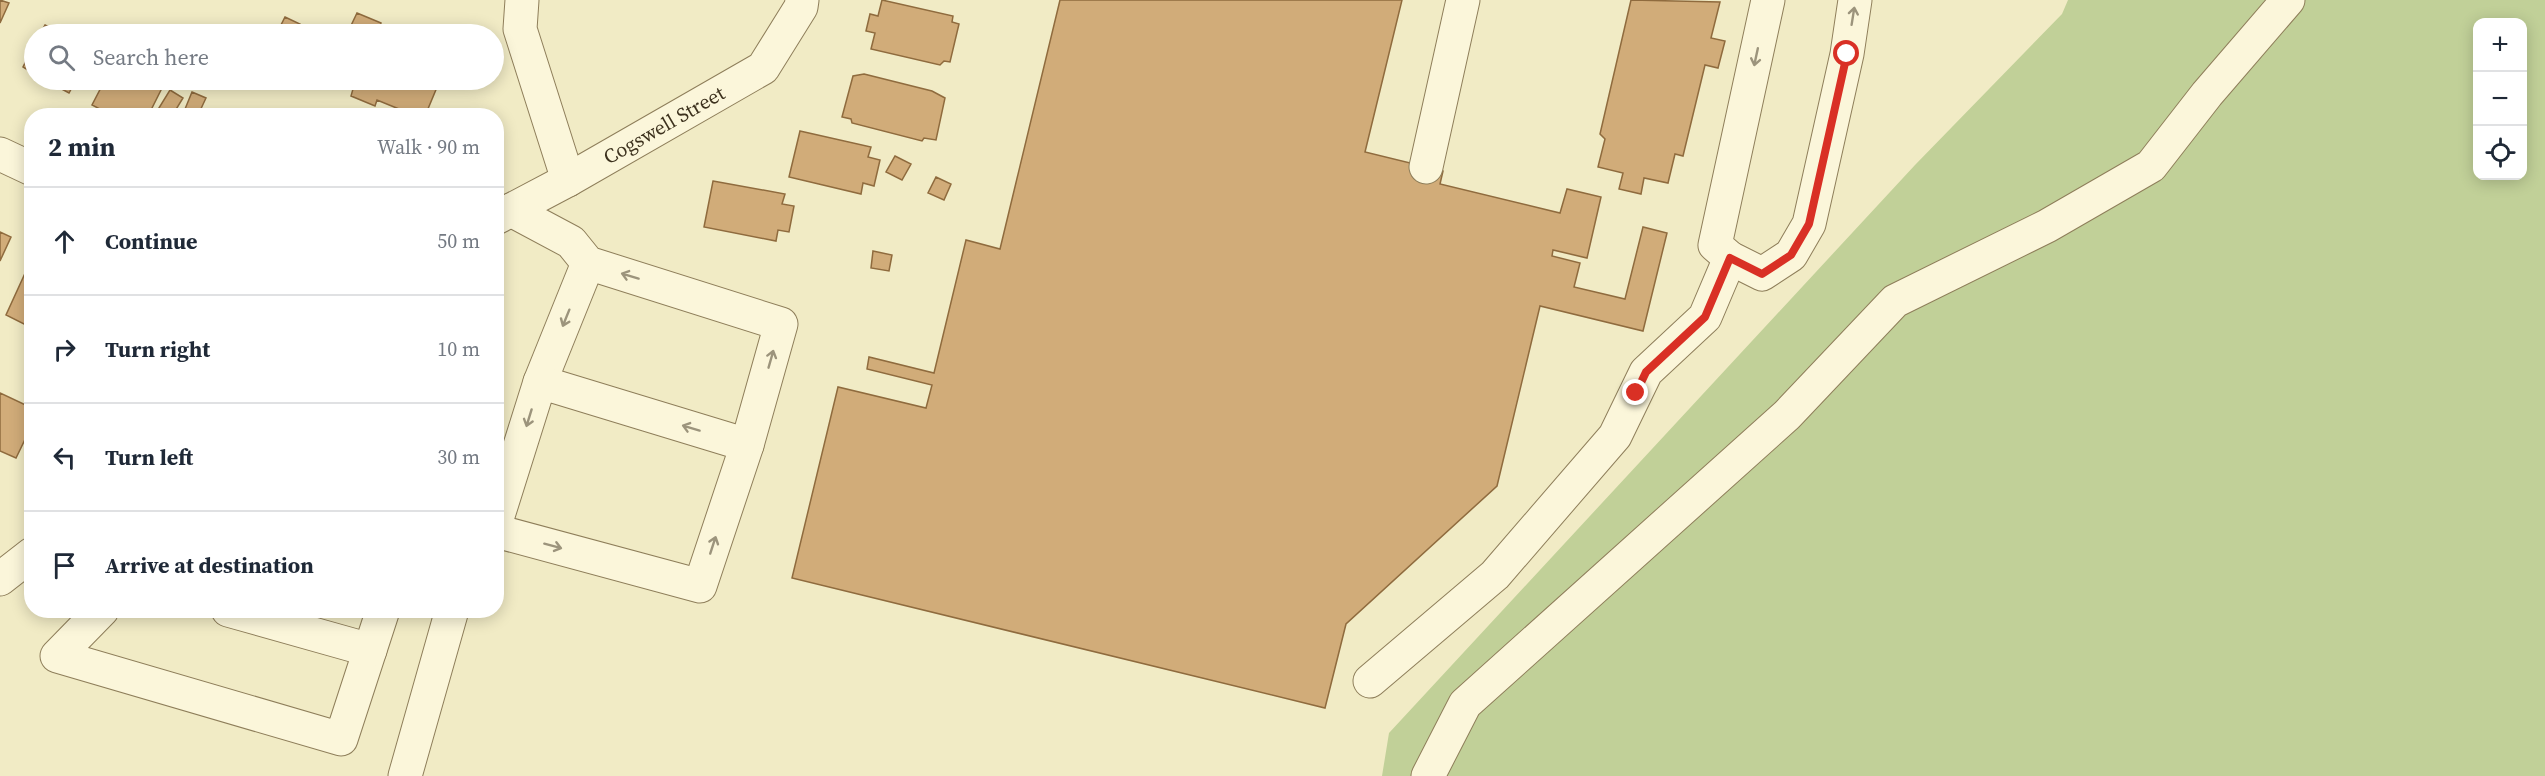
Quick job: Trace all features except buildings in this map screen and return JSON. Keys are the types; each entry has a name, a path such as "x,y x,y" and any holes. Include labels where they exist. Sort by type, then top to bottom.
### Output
{"street":[{"path":"522,0 520,29 568,180"},
{"name":"Cogswell Street","path":"504,214 568,180 763,68 801,7 802,0"},
{"path":"1426,167 1463,0"},
{"path":"1768,0 1715,245 1730,258 1762,274 1791,255 1809,224 1847,54 1856,0"},
{"path":"1428,776 1465,704 1787,415 1895,301 2047,226 2151,166 2207,94 2288,0"},
{"path":"0,154 24,165"},
{"path":"504,214 570,242 588,263 781,324 747,445 700,586 504,533"},
{"path":"1370,681 1495,575 1615,436 1646,372 1705,317 1730,258"},
{"path":"504,497 540,382 588,263"},
{"path":"540,382 747,445"},
{"path":"0,579 24,560"},
{"path":"94,618 57,656 341,739 380,618"},
{"path":"258,618 370,650"},
{"path":"405,776 450,618"}],"green space":[{"path":"2068,0 2545,0 2545,776 1382,776 1389,733 1915,165 2062,14"}],"route":[{"path":"1636,393 1646,372 1705,317 1730,258 1762,274 1791,255 1809,224 1847,54"}]}
